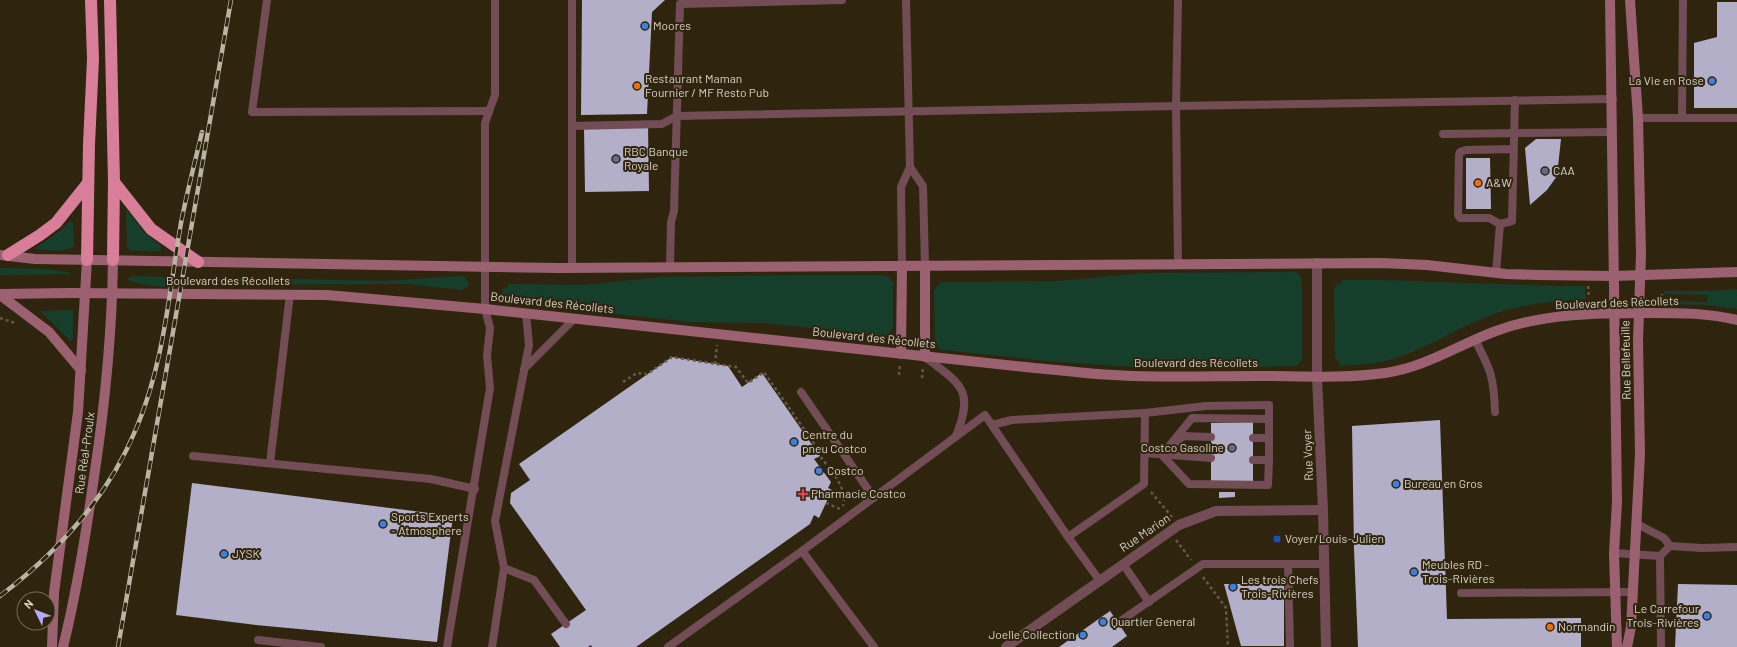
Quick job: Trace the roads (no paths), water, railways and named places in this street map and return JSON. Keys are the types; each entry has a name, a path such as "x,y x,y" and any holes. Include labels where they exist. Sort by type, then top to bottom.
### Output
{"highway":[{"path":"87,260 92,58 91,0"},
{"path":"110,0 114,182 113,260"},
{"path":"114,182 152,229 198,262"},
{"path":"4,255 46,232 56,223 88,183"}],"main road":[{"name":"Rue Bellefeuille","path":"1610,0 1613,99 1611,132 1617,502 1614,553 1617,647"},
{"name":"Rue Bellefeuille","path":"1627,647 1631,627 1640,454 1638,118 1630,0"},
{"name":"Boulevard des Récollets","path":"4,255 35,259 572,268 1178,263 1406,263 1496,273 1555,276 1613,276 1737,272"},
{"name":"Rue Réal-Proulx","path":"52,647 54,593 74,447 81,370 87,260"},
{"name":"Rue Réal-Proulx","path":"64,647 76,594 104,414 113,294 113,260"},
{"path":"901,354 902,266"},
{"path":"925,266 925,357"},
{"name":"Boulevard des Récollets","path":"0,294 290,294 398,300 925,357 1114,375 1317,377 1372,374 1404,369 1433,360 1475,340 1503,329 1532,321 1579,315 1638,313 1704,314 1737,320"},
{"path":"0,294 49,332 81,370"}],"street":[{"name":"Rue Voyer","path":"1316,263 1317,377 1323,510 1326,647"},
{"name":"Rue Marion","path":"1006,647 1179,525 1216,511 1323,510"}],"lane":[{"path":"267,0 252,112 489,111"},
{"path":"447,647 475,489 490,388 488,355 490,328 485,309 485,123 495,96 495,0"},
{"path":"572,0 572,268"},
{"path":"670,268 671,222 674,210 680,4 842,0"},
{"path":"902,266 901,187 910,167 906,0"},
{"path":"1178,0 1176,106 1178,263"},
{"path":"1682,0 1682,118"},
{"path":"572,126 662,124 677,116 1613,99"},
{"path":"1513,149 1466,150 1460,152 1458,215 1460,218 1490,218 1500,224 1512,221 1515,100"},
{"path":"1638,118 1737,118"},
{"path":"1443,134 1611,132"},
{"path":"910,167 923,186 925,266"},
{"path":"1496,273 1500,224"},
{"path":"270,463 290,294"},
{"path":"492,647 504,568 495,521 529,340 526,314"},
{"path":"524,369 574,319"},
{"path":"1475,340 1492,374 1495,391 1495,412"},
{"path":"925,357 957,382 962,391 965,399 964,412 956,436"},
{"path":"801,392 874,498"},
{"path":"992,425 1012,420 1145,413 1206,406 1268,405 1268,485 1189,484 1162,455"},
{"path":"1068,537 1144,484 1145,413"},
{"path":"668,647 802,551 985,415 1068,537 1100,580"},
{"path":"1162,455 1192,418 1269,419"},
{"path":"1162,455 1183,436 1211,437"},
{"path":"1253,438 1269,438"},
{"path":"1145,453 1211,458"},
{"path":"193,456 431,479 475,489"},
{"path":"1253,460 1269,460"},
{"path":"1637,524 1664,538 1670,546"},
{"path":"1661,647 1660,556 1670,546 1702,548 1737,547"},
{"path":"802,551 874,647"},
{"path":"1614,553 1660,556"},
{"path":"1123,564 1148,602"},
{"path":"1122,620 1202,564 1324,564"},
{"path":"1288,564 1290,647"},
{"path":"504,568 534,580 566,624"},
{"path":"1461,592 1633,592"},
{"path":"258,640 321,647"}],"railway":[{"path":"118,647 231,0"},
{"path":"0,596 42,561 79,522 111,478 136,429 153,379 159,353 181,223 202,132"}],"place":[{"name":"Moores","path":"645,26"},
{"name":"La Vie en Rose","path":"1712,81"},
{"name":"Restaurant Maman Fournier / MF Resto Pub","path":"637,86"},
{"name":"RBC Banque Royale","path":"616,159"},
{"name":"CAA","path":"1545,171"},
{"name":"A&W","path":"1478,183"},
{"name":"Centre du pneu Costco","path":"794,442"},
{"name":"Costco Gasoline","path":"1232,448"},
{"name":"Costco","path":"819,471"},
{"name":"Bureau en Gros","path":"1396,484"},
{"name":"Pharmacie Costco","path":"803,494"},
{"name":"Sports Experts - Atmosphere","path":"383,524"},
{"name":"Voyer/Louis-Julien","path":"1277,539"},
{"name":"JYSK","path":"224,554"},
{"name":"Meubles RD - Trois-Rivières","path":"1414,572"},
{"name":"Les trois Chefs Trois-Rivières","path":"1233,587"},
{"name":"Le Carrefour Trois-Rivières","path":"1707,616"},
{"name":"Quartier General","path":"1103,622"},
{"name":"Normandin","path":"1550,627"},
{"name":"Joelle Collection","path":"1083,635"}]}
